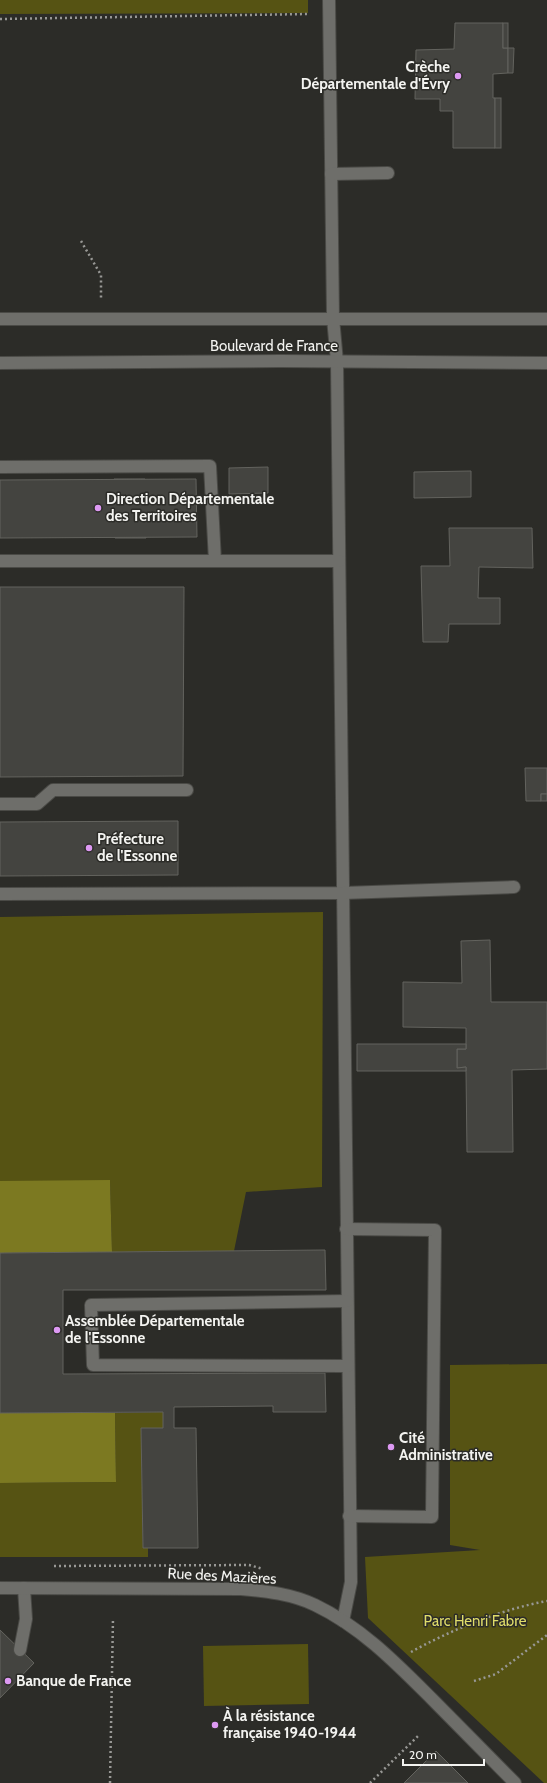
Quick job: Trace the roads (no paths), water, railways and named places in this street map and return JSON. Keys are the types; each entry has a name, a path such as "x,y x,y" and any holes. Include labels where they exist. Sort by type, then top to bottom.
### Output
{"main road":[{"path":"330,0 333,318 337,362 349,1516 351,1582 343,1621"},
{"path":"331,174 388,173"},
{"name":"Boulevard de France","path":"0,319 547,318"},
{"name":"Boulevard de France","path":"0,363 280,361 547,363"},
{"path":"0,467 210,466 215,561"},
{"path":"0,562 339,561"},
{"path":"0,804 37,804 53,790 187,790"},
{"path":"0,894 343,893 514,887"},
{"path":"346,1229 435,1230 432,1517 349,1516"},
{"path":"347,1301 91,1305 93,1365 348,1366"},
{"name":"Rue des Mazières","path":"0,1588 241,1589 274,1592 314,1604 371,1640 396,1663 515,1783"},
{"path":"20,1650 26,1619 24,1588"}],"place":[{"name":"Crèche Départementale d'Évry","path":"458,76"},
{"name":"Direction Départementale des Territoires","path":"98,508"},
{"name":"Préfecture de l'Essonne","path":"89,848"},
{"name":"Assemblée Départementale de l'Essonne","path":"57,1330"},
{"name":"Cité Administrative","path":"391,1447"},
{"name":"Banque de France","path":"8,1681"},
{"name":"À la résistance française 1940-1944","path":"215,1725"}],"park label":[{"name":"Parc Henri Fabre","path":"475,1621"}]}
